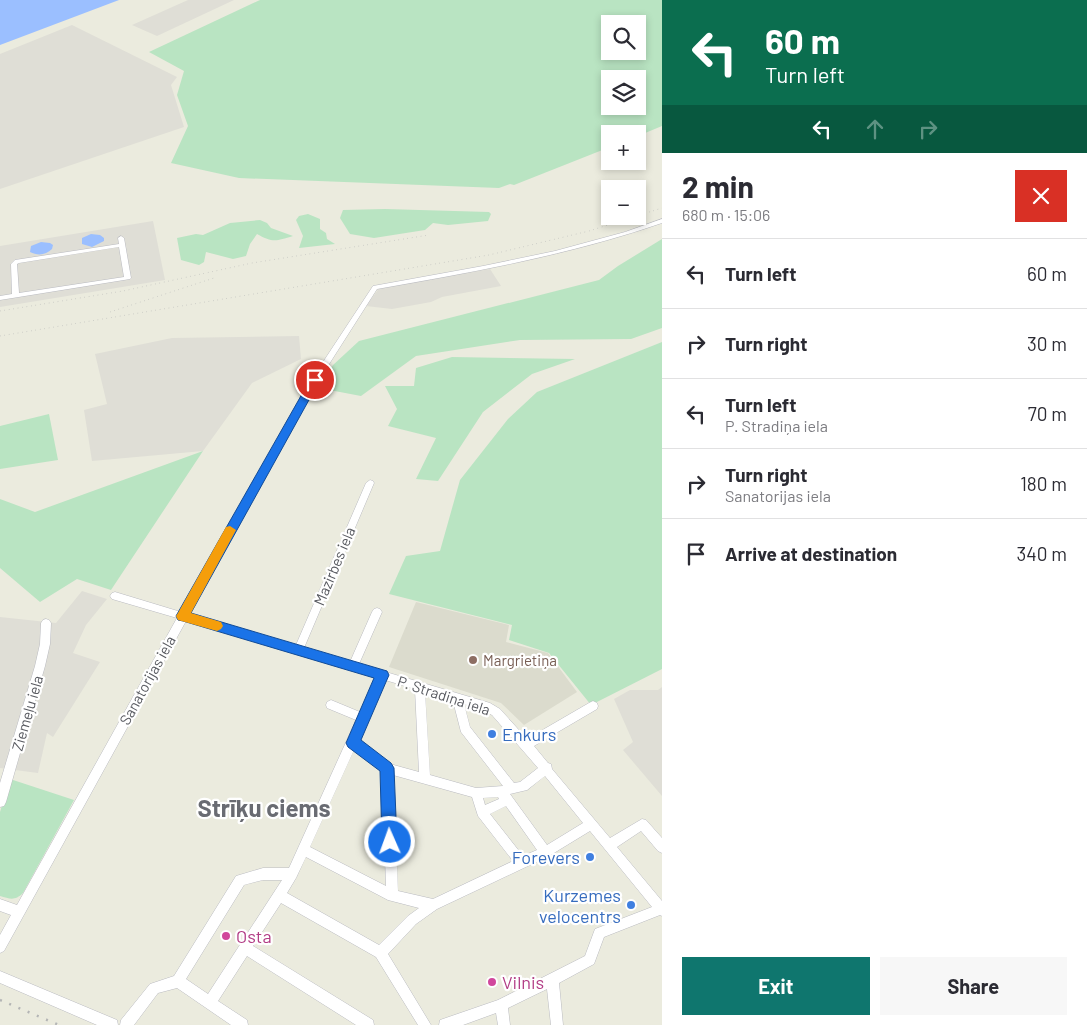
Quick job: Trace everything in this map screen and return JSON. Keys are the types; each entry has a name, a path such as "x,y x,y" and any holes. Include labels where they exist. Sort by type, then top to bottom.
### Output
{"street":[{"name":"Sanatorijas iela","path":"0,947 306,394 375,287 508,264 586,244 662,221"},
{"path":"0,298 16,296 128,278 121,241 17,261 14,264 16,296"},
{"name":"Mazirbes iela","path":"298,649 370,483"},
{"name":"P. Stradiņa iela","path":"115,596 486,706 496,712 547,768 661,909"},
{"path":"353,667 377,612"},
{"name":"Ziemeļu iela","path":"0,802 40,666 45,644 46,623"},
{"path":"210,1002 246,948 305,850 382,675"},
{"path":"420,686 425,778"},
{"path":"457,697 465,729 546,852"},
{"path":"330,705 364,719"},
{"path":"526,745 593,706"},
{"path":"353,743 386,768 476,793 507,794"},
{"path":"386,768 392,896"},
{"path":"482,812 547,768"},
{"path":"476,793 482,812 521,863"},
{"path":"380,953 412,920 433,905 546,852 592,824"},
{"path":"610,845 642,824 662,847"},
{"path":"305,850 392,896 433,905"},
{"path":"126,1025 154,988 178,980 240,880 263,874 292,874"},
{"path":"279,894 380,953 426,1025"},
{"path":"0,905 19,912"},
{"path":"445,1025 501,1005 590,960 599,933 661,909"},
{"path":"246,948 368,1025"},
{"path":"0,977 112,1025"},
{"path":"178,980 242,1025"},
{"path":"552,980 557,1025"},
{"path":"501,1005 504,1025"}],"shaded area":[{"path":"188,0 234,0 157,36 132,25"},
{"path":"72,25 177,77 171,85 184,127 0,189 0,54"},
{"path":"153,221 165,280 0,307 0,246"},
{"path":"490,269 501,286 392,309 366,306 380,287"},
{"path":"299,336 301,359 252,383 203,451 92,461 84,410 107,404 95,354 172,338"},
{"path":"82,591 107,599 86,625 73,653 100,662 53,737 47,733 38,773 0,768 0,617 56,623"},
{"name":"Margrietiņa","path":"416,602 509,625 506,642 548,653 577,692 524,725 501,703 389,667"},
{"path":"662,687 662,796 623,750 633,742 614,699 630,690 658,690"}],"green space":[{"path":"260,0 662,0 662,126 646,133 646,125 601,125 601,151 514,185 510,184 499,188 239,178 171,163 188,126 177,95 184,71 149,52"},
{"path":"385,209 489,212 491,214 488,221 448,225 433,223 425,230 374,238 350,234 340,218 343,210"},
{"path":"308,214 320,219 320,229 326,233 327,239 335,244 299,248 303,236 296,220 299,216"},
{"path":"260,220 267,223 271,228 293,236 275,240 267,239 257,234 250,244 246,256 233,259 206,252 204,262 199,265 181,260 177,238 196,234 203,235 230,223"},
{"path":"662,239 662,328 631,339 520,340 416,356 361,396 319,388 333,365 359,341 599,280"},
{"path":"662,342 662,669 591,705 549,653 509,640 512,625 389,594 406,556 440,551 460,480 508,419 537,392"},
{"path":"452,357 575,359 532,374 483,412 438,481 416,479 436,438 388,426 397,409 385,386 414,386 416,368"},
{"path":"49,414 58,460 0,469 0,426"},
{"path":"203,451 111,590 77,579 40,602 0,568 0,499 35,512"},
{"path":"10,779 74,800 23,893 12,899 0,896 0,812"}],"water":[{"path":"0,0 119,0 0,45"},
{"path":"91,234 100,235 104,238 104,241 92,247 82,244 82,238"},
{"path":"41,242 50,243 53,245 52,249 42,254 30,252 31,246"}],"railway":[{"path":"0,336 489,255 589,231 662,208"},
{"path":"0,311 123,291 252,263 429,235"},
{"path":"110,312 214,278"},
{"path":"0,1000 59,1025"}],"slow traffic":[{"path":"217,626 183,616 230,530"}],"place":[{"name":"Margrietiņa","path":"473,660"},
{"name":"Enkurs","path":"492,734"},
{"name":"Forevers","path":"590,857"},
{"name":"Kurzemes velocentrs","path":"631,905"},
{"name":"Osta","path":"226,936"},
{"name":"Vilnis","path":"492,982"}],"district":[{"name":"Strīķu ciems","path":"264,807"}],"route":[{"path":"315,380 183,616 382,675 353,743 386,768 390,842"}]}
